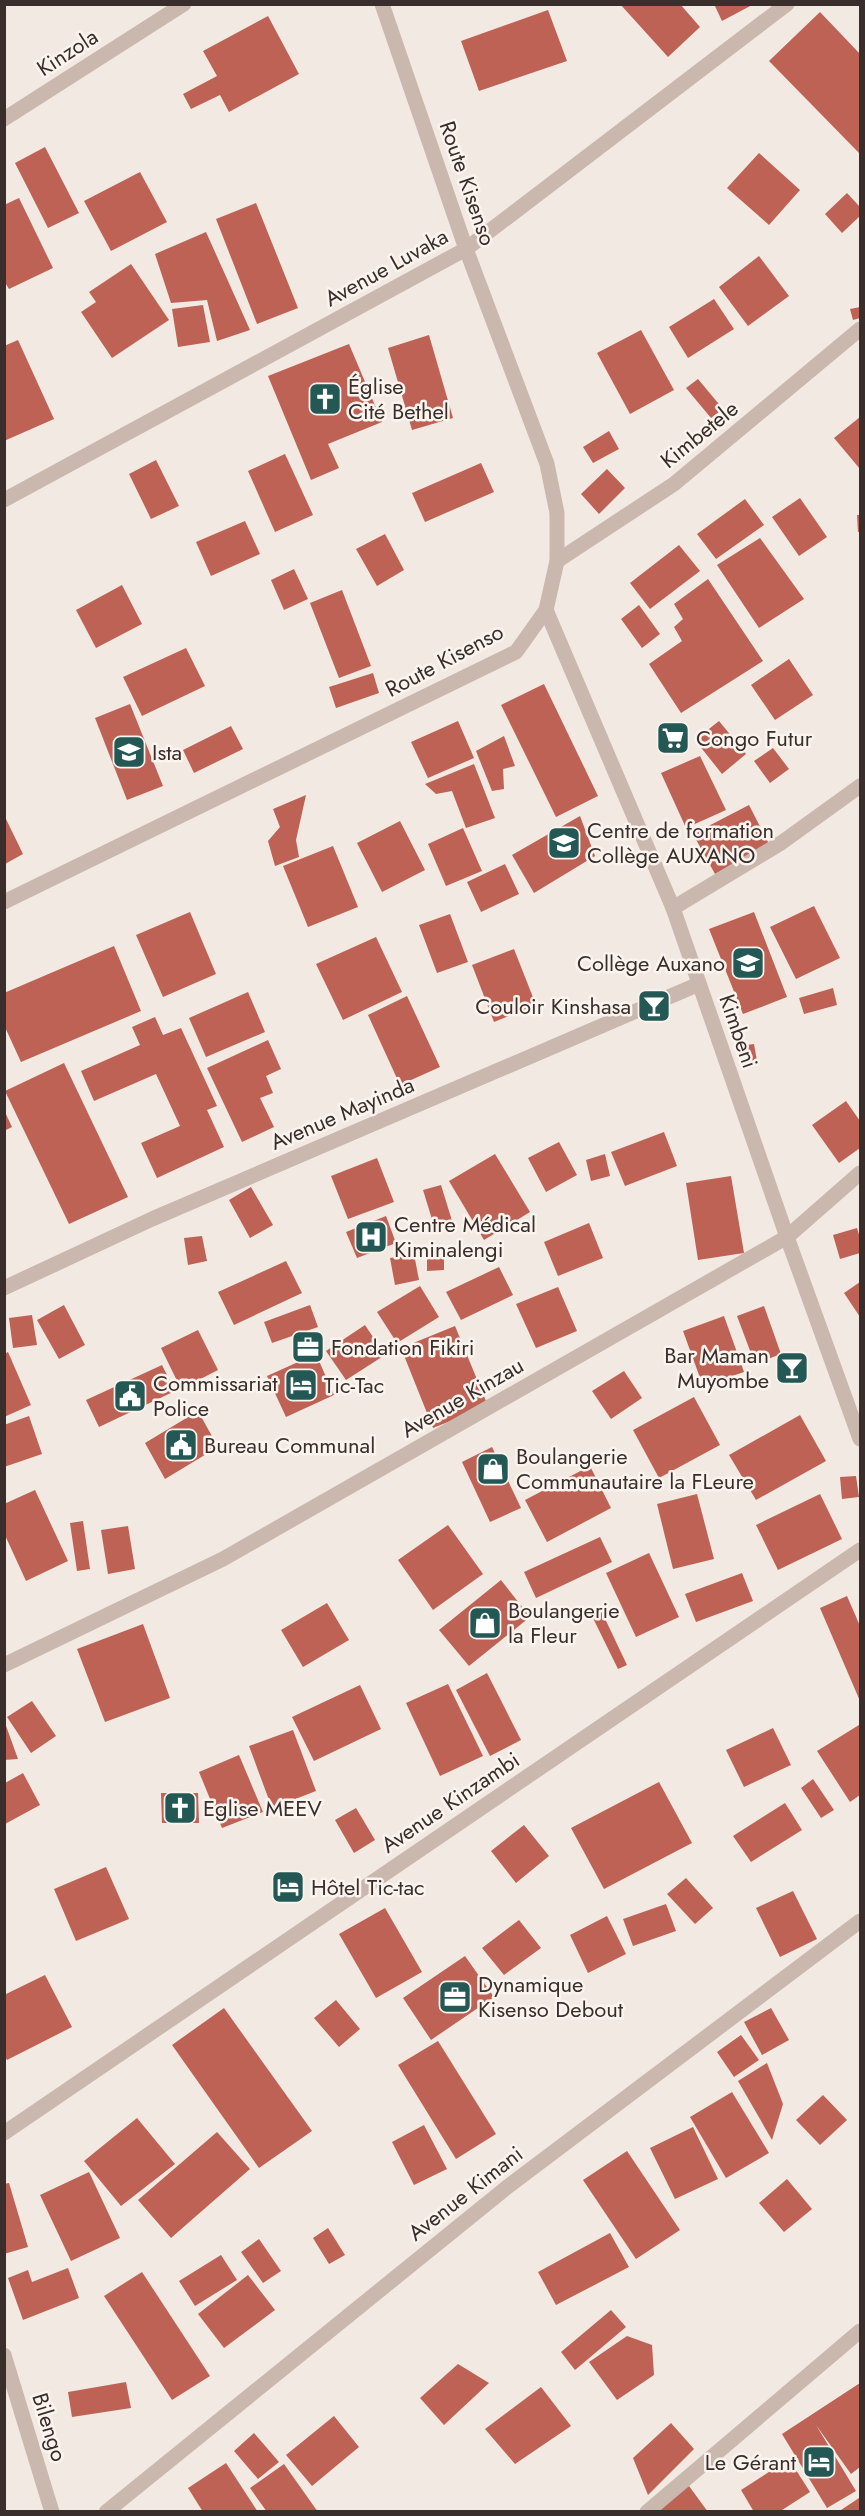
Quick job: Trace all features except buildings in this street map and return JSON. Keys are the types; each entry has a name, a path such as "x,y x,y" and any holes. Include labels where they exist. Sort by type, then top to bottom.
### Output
{"street":[{"name":"Kinzola","path":"4,119 184,4"},
{"name":"Route Kisenso","path":"4,902 516,652 546,610 557,561 556,513 547,464 466,249 382,4"},
{"name":"Avenue Luvaka","path":"4,501 466,249 787,4"},
{"name":"Kimbetele","path":"557,561 674,484 861,329"},
{"name":"Kimbeni","path":"546,610 673,908 787,1237 861,1439"},
{"path":"673,908 781,843 861,786"},
{"name":"Avenue Mayinda","path":"4,1288 163,1214 699,984"},
{"name":"Avenue Kinzau","path":"4,1665 224,1559 787,1237 861,1173"},
{"name":"Avenue Kinzambi","path":"4,2133 861,1550"},
{"name":"Avenue Kimani","path":"106,2511 506,2188 861,1921"},
{"path":"647,2511 861,2331"},
{"name":"Bilengo","path":"4,2355 52,2511"}],"place":[{"name":"Église Cité Bethel","path":"325,399"},
{"name":"Congo Futur","path":"673,738"},
{"name":"Ista","path":"129,752"},
{"name":"Centre de formation Collège AUXANO","path":"564,843"},
{"name":"Collège Auxano","path":"748,963"},
{"name":"Couloir Kinshasa","path":"654,1006"},
{"name":"Centre Médical Kiminalengi","path":"371,1237"},
{"name":"Fondation Fikiri","path":"308,1347"},
{"name":"Bar Maman Muyombe","path":"792,1368"},
{"name":"Tic-Tac","path":"301,1385"},
{"name":"Commissariat Police","path":"130,1396"},
{"name":"Bureau Communal","path":"181,1445"},
{"name":"Boulangerie Communautaire la FLeure","path":"493,1469"},
{"name":"Boulangerie la Fleur","path":"485,1623"},
{"name":"Eglise MEEV","path":"180,1808"},
{"name":"Hôtel Tic-tac","path":"288,1887"},
{"name":"Dynamique Kisenso Debout","path":"455,1997"},
{"name":"Le Gérant","path":"819,2462"}]}
